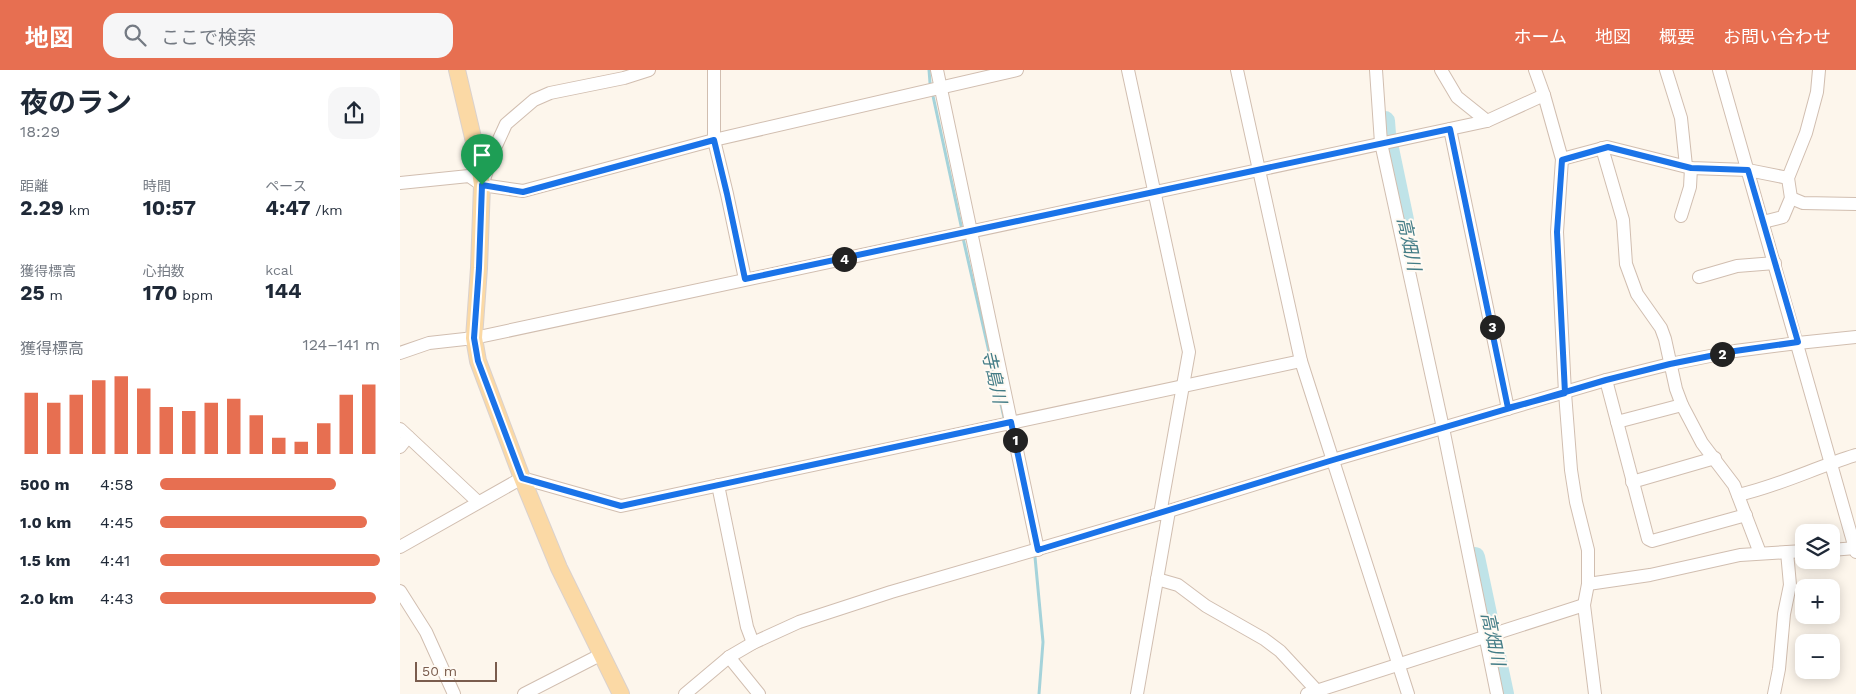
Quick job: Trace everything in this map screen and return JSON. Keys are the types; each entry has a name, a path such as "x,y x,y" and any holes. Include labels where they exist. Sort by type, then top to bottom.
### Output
{"main road":[{"path":"457,70 480,163 482,185 474,338 478,361 522,478 559,568 622,694"}],"street":[{"path":"482,185 506,124 534,100 550,93 624,78 649,70"},
{"path":"714,70 714,140 745,279"},
{"path":"937,70 971,232 1007,423 1038,550"},
{"path":"400,182 469,176 482,185 523,192 714,140 1016,70"},
{"path":"1128,70 1189,352 1164,512 1157,579 1137,694"},
{"path":"1237,70 1301,361 1408,694"},
{"path":"1376,70 1385,143 1442,428 1490,635 1497,694"},
{"path":"1441,70 1457,97 1487,121"},
{"path":"1535,70 1562,160 1557,232 1565,393 1571,470 1576,502 1588,550 1588,584 1584,605 1595,694"},
{"path":"1666,70 1681,118 1689,167 1690,187 1681,216"},
{"path":"1719,70 1856,550 1840,550"},
{"path":"1763,222 1783,217 1791,198 1788,178 1806,133 1817,92 1819,70"},
{"path":"400,353 429,343 474,338 1487,121 1544,95"},
{"path":"1450,129 1508,408"},
{"path":"1562,160 1608,147 1689,167 1748,170 1788,178"},
{"path":"1602,148 1623,220 1626,264 1636,294 1661,328 1676,389 1682,405 1702,443 1734,485 1760,553"},
{"path":"1791,198 1804,203 1856,204"},
{"path":"1699,277 1737,266 1775,263"},
{"path":"684,694 729,657 753,643 808,619 891,592 1038,550 1333,460 1606,380 1670,364 1735,351 1798,342 1856,337"},
{"path":"400,547 522,478 621,506 1301,361"},
{"path":"1606,380 1646,536 1652,541 1746,515"},
{"path":"1617,422 1682,405"},
{"path":"403,438 478,502"},
{"path":"1738,495 1763,490 1803,473 1856,456"},
{"path":"1632,482 1715,458"},
{"path":"718,485 753,643"},
{"path":"1774,694 1779,669 1784,614 1790,586 1787,552"},
{"path":"1588,584 1650,576 1740,555 1795,552"},
{"path":"1157,579 1178,585 1206,606 1264,639 1280,651 1314,693 1584,605"},
{"path":"400,591 426,632 454,694"},
{"path":"524,694 602,654"},
{"path":"729,657 759,694"}],"waterway":[{"name":"寺島川","path":"929,70 930,83"},
{"name":"寺島川","path":"933,96 962,230"},
{"name":"高畑川","path":"1385,121 1404,220"},
{"name":"寺島川","path":"963,238 1005,422"},
{"name":"寺島川","path":"1035,557 1043,642 1039,694"},
{"name":"高畑川","path":"1475,557 1504,694"}],"route":[{"path":"482,185 483,200 474,338 478,361 522,478 621,506 1011,422 1038,550 1333,460 1453,426 1508,408 1565,393 1606,380 1670,364 1735,351 1798,342 1748,170 1691,168 1608,147 1562,160 1557,232 1565,393 1508,408 1450,129 745,279 714,140 523,192 482,185"}]}
